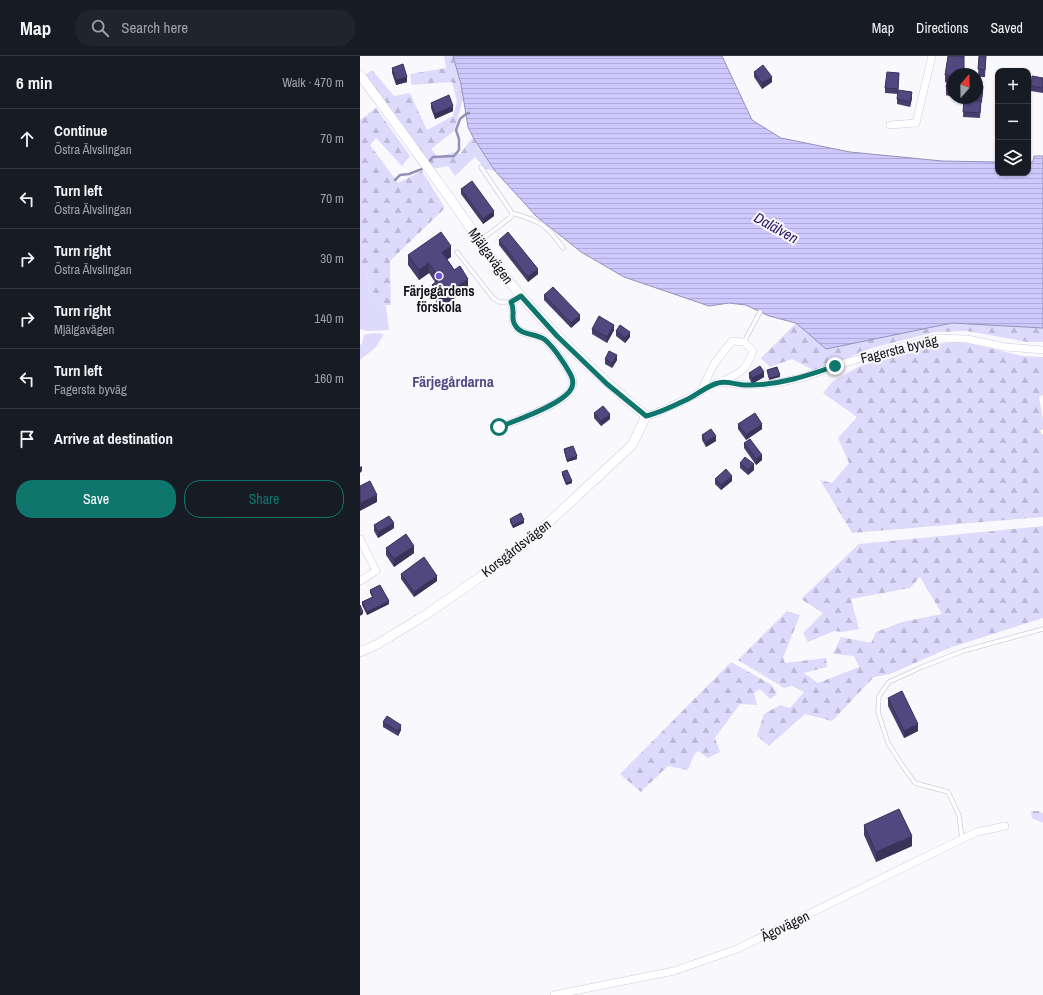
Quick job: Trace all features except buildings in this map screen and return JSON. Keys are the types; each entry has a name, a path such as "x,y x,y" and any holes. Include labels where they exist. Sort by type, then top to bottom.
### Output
{"street":[{"path":"890,125 916,123 932,56"},
{"name":"Mjälgavägen","path":"360,75 521,296 557,336 607,384 646,416"},
{"path":"499,427 558,402 569,393 573,383 572,377 555,350 543,339 518,330 514,324 514,308 511,302 521,296"},
{"name":"Fagersta byväg","path":"719,382 748,386 777,383 805,377 835,366 892,349 938,338 966,339 1006,347 1043,350"},
{"path":"646,416 654,414 689,398 719,382 739,374 749,363 753,351 744,342 732,341 714,364 701,391"},
{"name":"Korsgårdsvägen","path":"360,652 376,645 428,614 534,537 632,445 646,416"},
{"path":"360,540 376,571 360,581"},
{"name":"Ägovägen","path":"554,995 674,971 737,949 977,832 1005,826"}],"lane":[{"path":"480,167 512,213 538,221 552,232 563,248"},
{"path":"480,241 511,217 512,213"},
{"path":"457,252 493,298 499,302 511,302"},
{"path":"744,342 760,312"},
{"path":"962,839 959,815 948,792 915,783 888,743 878,712 879,696 889,682 922,667 963,651 1043,629"}],"green space":[{"path":"444,56 453,56 461,84 463,99 454,131 431,149 438,157 454,152 460,154 473,137 495,171 486,169 475,157 455,176 448,166 433,169 365,75 372,70 394,96 410,93 427,130 453,116 457,101 452,82 412,85 410,74 446,68"},
{"path":"376,108 410,156 402,166 376,138 370,145 398,183 422,171 445,208 390,261 391,305 380,306 370,296 367,272 360,270 360,120"},
{"path":"360,270 367,272 370,296 380,306 386,306 389,330 367,331 360,329"},
{"path":"796,323 826,349 952,323 1043,328 1043,342 1027,342 967,331 935,332 872,348 815,371 792,359 770,367 761,358"},
{"path":"373,333 384,334 376,347 360,360 360,345 362,344 364,335"},
{"path":"960,341 1022,356 1043,357 1043,395 1039,397 1043,420 1043,517 852,533 820,480 832,483 849,463 838,438 857,417 823,393 833,381 860,366 921,346"},
{"path":"1043,526 1043,618 949,648 890,674 874,677 832,721 805,714 769,746 757,736 764,714 780,705 790,708 804,692 792,686 784,688 738,660 787,611 800,615 783,658 785,663 826,658 827,667 804,673 818,683 859,667 854,656 833,654 841,637 871,643 876,632 902,622 942,614 920,577 910,588 851,599 859,629 843,632 834,631 808,642 803,633 823,613 801,599 859,544"},
{"path":"731,662 772,685 777,694 770,699 760,689 754,693 757,705 740,704 715,738 720,752 708,758 698,751 694,755 688,770 668,766 641,792 620,774"},
{"path":"1031,811 1039,811 1043,814 1043,823 1032,818"}],"water":[{"name":"Dalälven","path":"453,56 722,56 752,120 781,138 850,152 942,161 995,162 995,176 1031,176 1031,162 1033,162 1034,156 1043,156 1043,328 952,323 826,349 796,323 769,316 746,305 729,303 709,306 624,277 581,252 536,216 495,171 468,127 461,84"}],"waterway":[{"path":"395,180 400,175 409,174 422,169 433,157 454,156 459,150 459,139 456,130 460,119 469,113"}],"place":[{"name":"Färjegårdens förskola","path":"439,276"}],"district":[{"name":"Färjegårdarna","path":"453,382"}],"route":[{"path":"499,427 558,402 569,393 573,383 572,377 555,350 536,335 518,330 514,324 514,308 511,302 521,296 557,336 607,384 646,416 654,414 689,398 719,382 748,386 777,383 805,377 835,366"}]}
